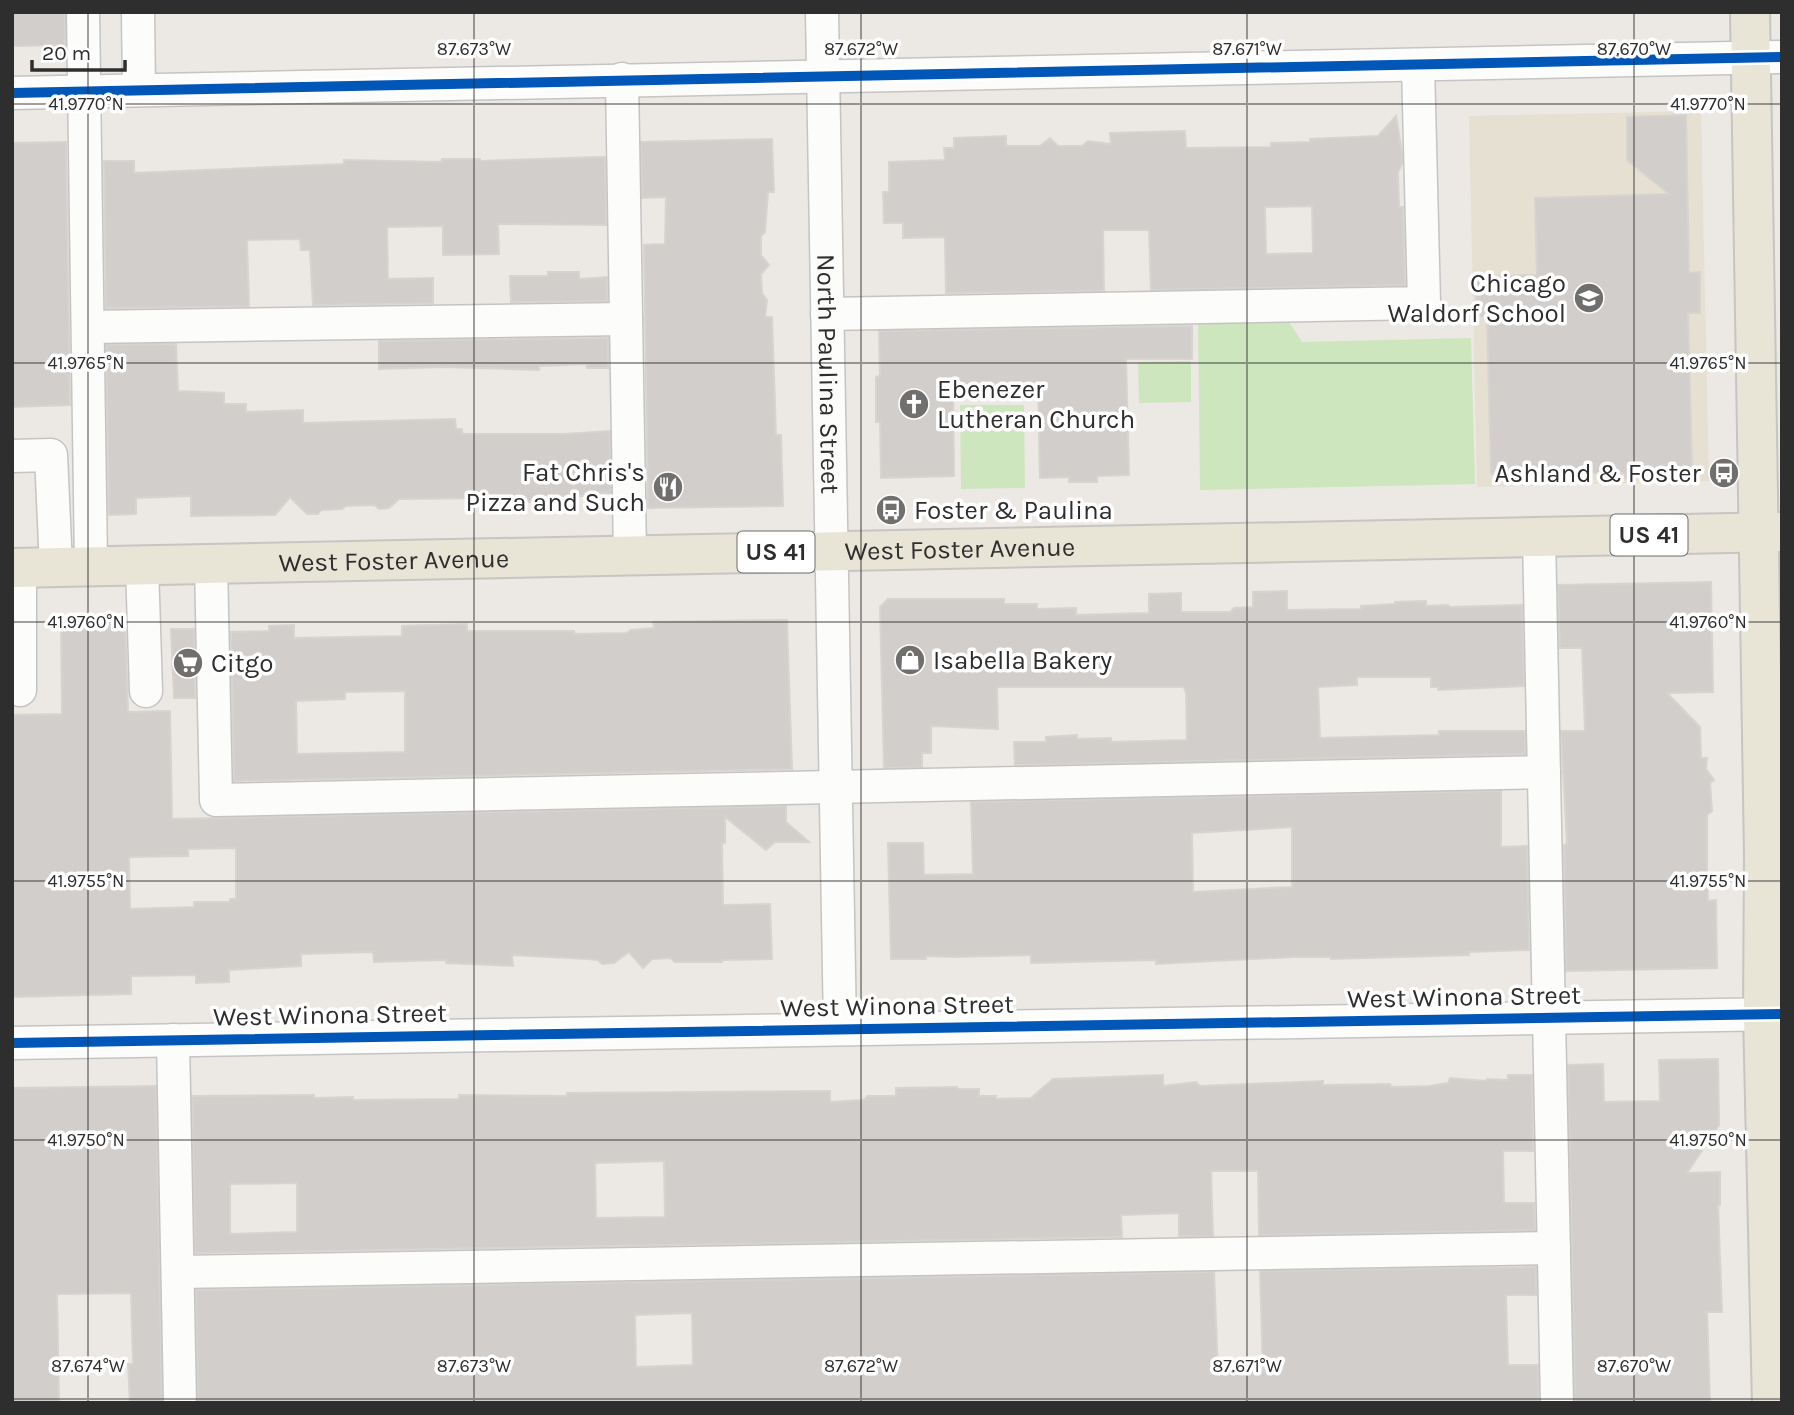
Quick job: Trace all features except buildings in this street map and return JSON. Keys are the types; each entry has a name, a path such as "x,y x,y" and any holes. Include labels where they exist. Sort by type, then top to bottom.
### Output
{"main road":[{"path":"1749,12 1766,58 1770,533 1764,856 1773,1014 1772,1403"},
{"name":"West Foster Avenue","path":"45,567 1770,533"}],"street":[{"path":"20,690 88,327 83,12"},
{"path":"138,12 139,90"},
{"name":"North Paulina Street","path":"822,12 840,1029"},
{"path":"12,93 1766,58"},
{"path":"827,314 1424,303 1418,65"},
{"path":"622,79 630,555"},
{"path":"88,327 626,319"},
{"path":"12,456 51,456 45,567"},
{"path":"1539,537 1557,1403"},
{"path":"211,564 216,800 1544,772"},
{"path":"142,565 146,691"},
{"name":"West Winona Street","path":"12,1043 1773,1014"},
{"path":"173,1040 180,1403"},
{"path":"178,1272 1554,1248"}],"shaded area":[{"name":"Chicago Waldorf School","path":"1701,111 1709,481 1477,487 1469,116"}],"green space":[{"path":"1289,322 1302,342 1471,338 1475,484 1200,490 1198,324"},
{"path":"1191,361 1191,402 1139,403 1138,362"},
{"path":"960,405 1024,405 1025,488 961,489"}],"cycle path":[{"path":"12,93 1782,57"},
{"path":"12,1043 1782,1014"}],"place":[{"name":"Chicago Waldorf School","path":"1589,298"},
{"name":"Ebenezer Lutheran Church","path":"914,404"},
{"name":"Ashland & Foster","path":"1724,473"},
{"name":"Fat Chris's Pizza and Such","path":"668,487"},
{"name":"Foster & Paulina","path":"891,510"},
{"name":"Isabella Bakery","path":"910,660"},
{"name":"Citgo","path":"188,663"}]}
